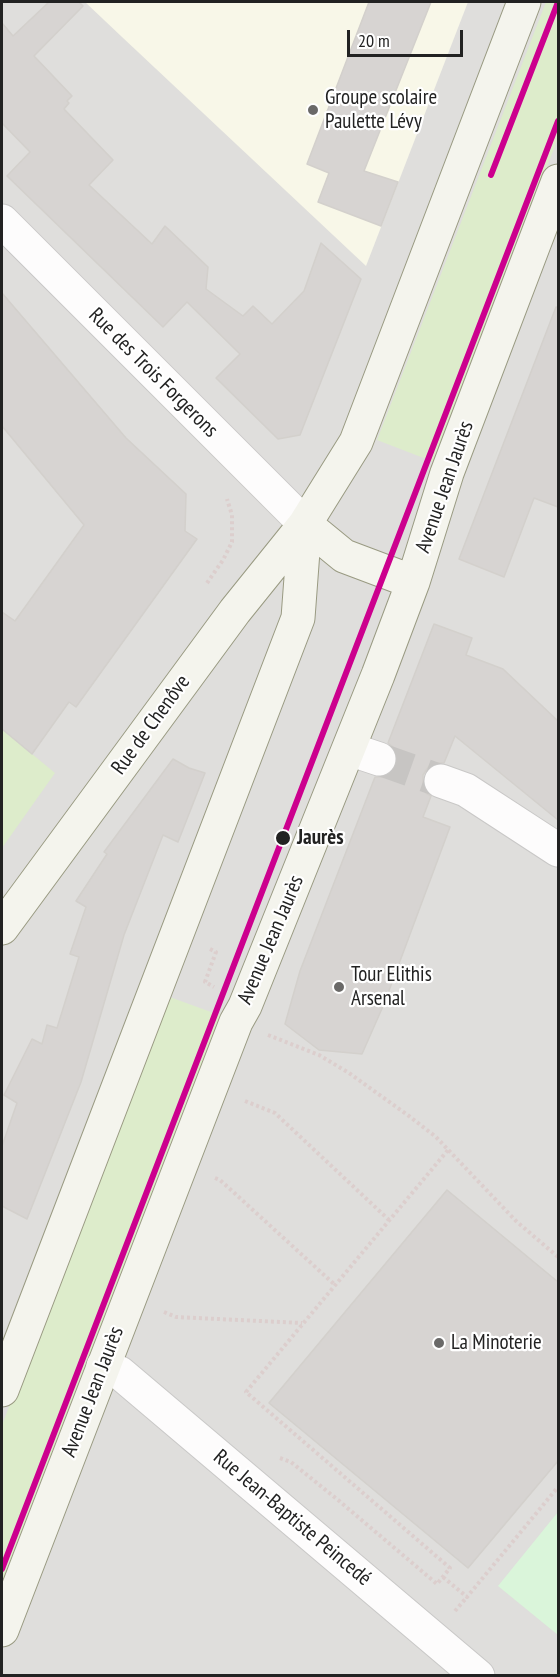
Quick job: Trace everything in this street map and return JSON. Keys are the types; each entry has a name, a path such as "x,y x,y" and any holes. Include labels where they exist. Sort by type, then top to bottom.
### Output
{"main road":[{"path":"2,1390 298,618 305,524 356,442 524,2"},
{"name":"Avenue Jean Jaurès","path":"2,1630 236,1022 248,1017 364,754 447,473 558,181"},
{"path":"305,524 344,556 413,582"},
{"name":"Rue de Chenôve","path":"2,928 235,611 305,524"}],"street":[{"name":"Rue des Trois Forgerons","path":"2,221 305,524"},
{"path":"441,781 466,790 558,850"},
{"name":"Rue Jean-Baptiste Peincedé","path":"103,1366 120,1374 478,1676"}],"path":[{"path":"235,611 204,587 223,560 232,542 232,515 226,496 250,470"},
{"path":"175,937 216,952 205,982 248,1017 349,1073 436,1137 516,1221 558,1257"},
{"path":"238,1099 275,1113 389,1220"},
{"path":"279,1458 291,1462 437,1584 450,1568 246,1392 448,1150"},
{"path":"220,1180 334,1285"},
{"path":"176,1317 303,1323"},
{"path":"442,1577 467,1597 558,1487"}],"shaded area":[{"path":"2,2 558,2 558,1675 2,1675"},
{"name":"Groupe scolaire Paulette Lévy","path":"85,2 468,2 366,266 122,37"}],"green space":[{"path":"546,2 558,2 558,138 434,462 377,440"},
{"path":"2,729 55,773 2,848"},
{"path":"167,996 222,1016 2,1590 2,1425"},
{"path":"558,1512 558,1635 498,1586"}],"building":[{"path":"49,2 79,2 83,6 34,56 72,96 64,109 113,160 89,185 152,244 165,226 208,267 206,289 243,316 253,306 272,324 304,291 321,243 361,279 300,435 278,439 216,378 240,354 187,302 163,327 7,176 30,152 2,123 2,23 13,36"},
{"path":"369,2 431,2 364,171 398,182 381,226 318,202 329,173 307,164"},
{"path":"2,293 126,438 186,494 185,531 197,539 76,707 69,702 32,754 2,729 2,612 15,621 84,525 2,426"},
{"path":"556,307 558,308 558,507 534,498 504,577 459,559"},
{"path":"434,624 472,638 466,655 503,669 558,721 558,820 455,736 444,763 429,766 423,775 426,793 431,796 423,817 450,827 384,1004 362,1054 319,1050 285,1024 300,971 375,777 383,777 391,773 397,765 397,755 388,743"},
{"path":"173,759 189,768 205,773 178,842 163,835 124,935 81,1082 27,1219 2,1206 2,1146 17,1103 4,1095 32,1039 42,1044 47,1025 57,1028 79,957 70,954 86,907 76,901 107,854 104,852"},
{"name":"La Minoterie","path":"447,1190 558,1282 558,1461 468,1568 269,1403"}],"tunnel":[{"path":"379,759 441,781"}],"transit line":[{"path":"491,175 558,2"},
{"path":"2,1569 558,121"}],"place":[{"name":"Groupe scolaire Paulette Lévy","path":"313,110"},
{"name":"Jaurès","path":"283,838"},
{"name":"Tour Elithis Arsenal","path":"339,987"},
{"name":"La Minoterie","path":"439,1343"}]}
